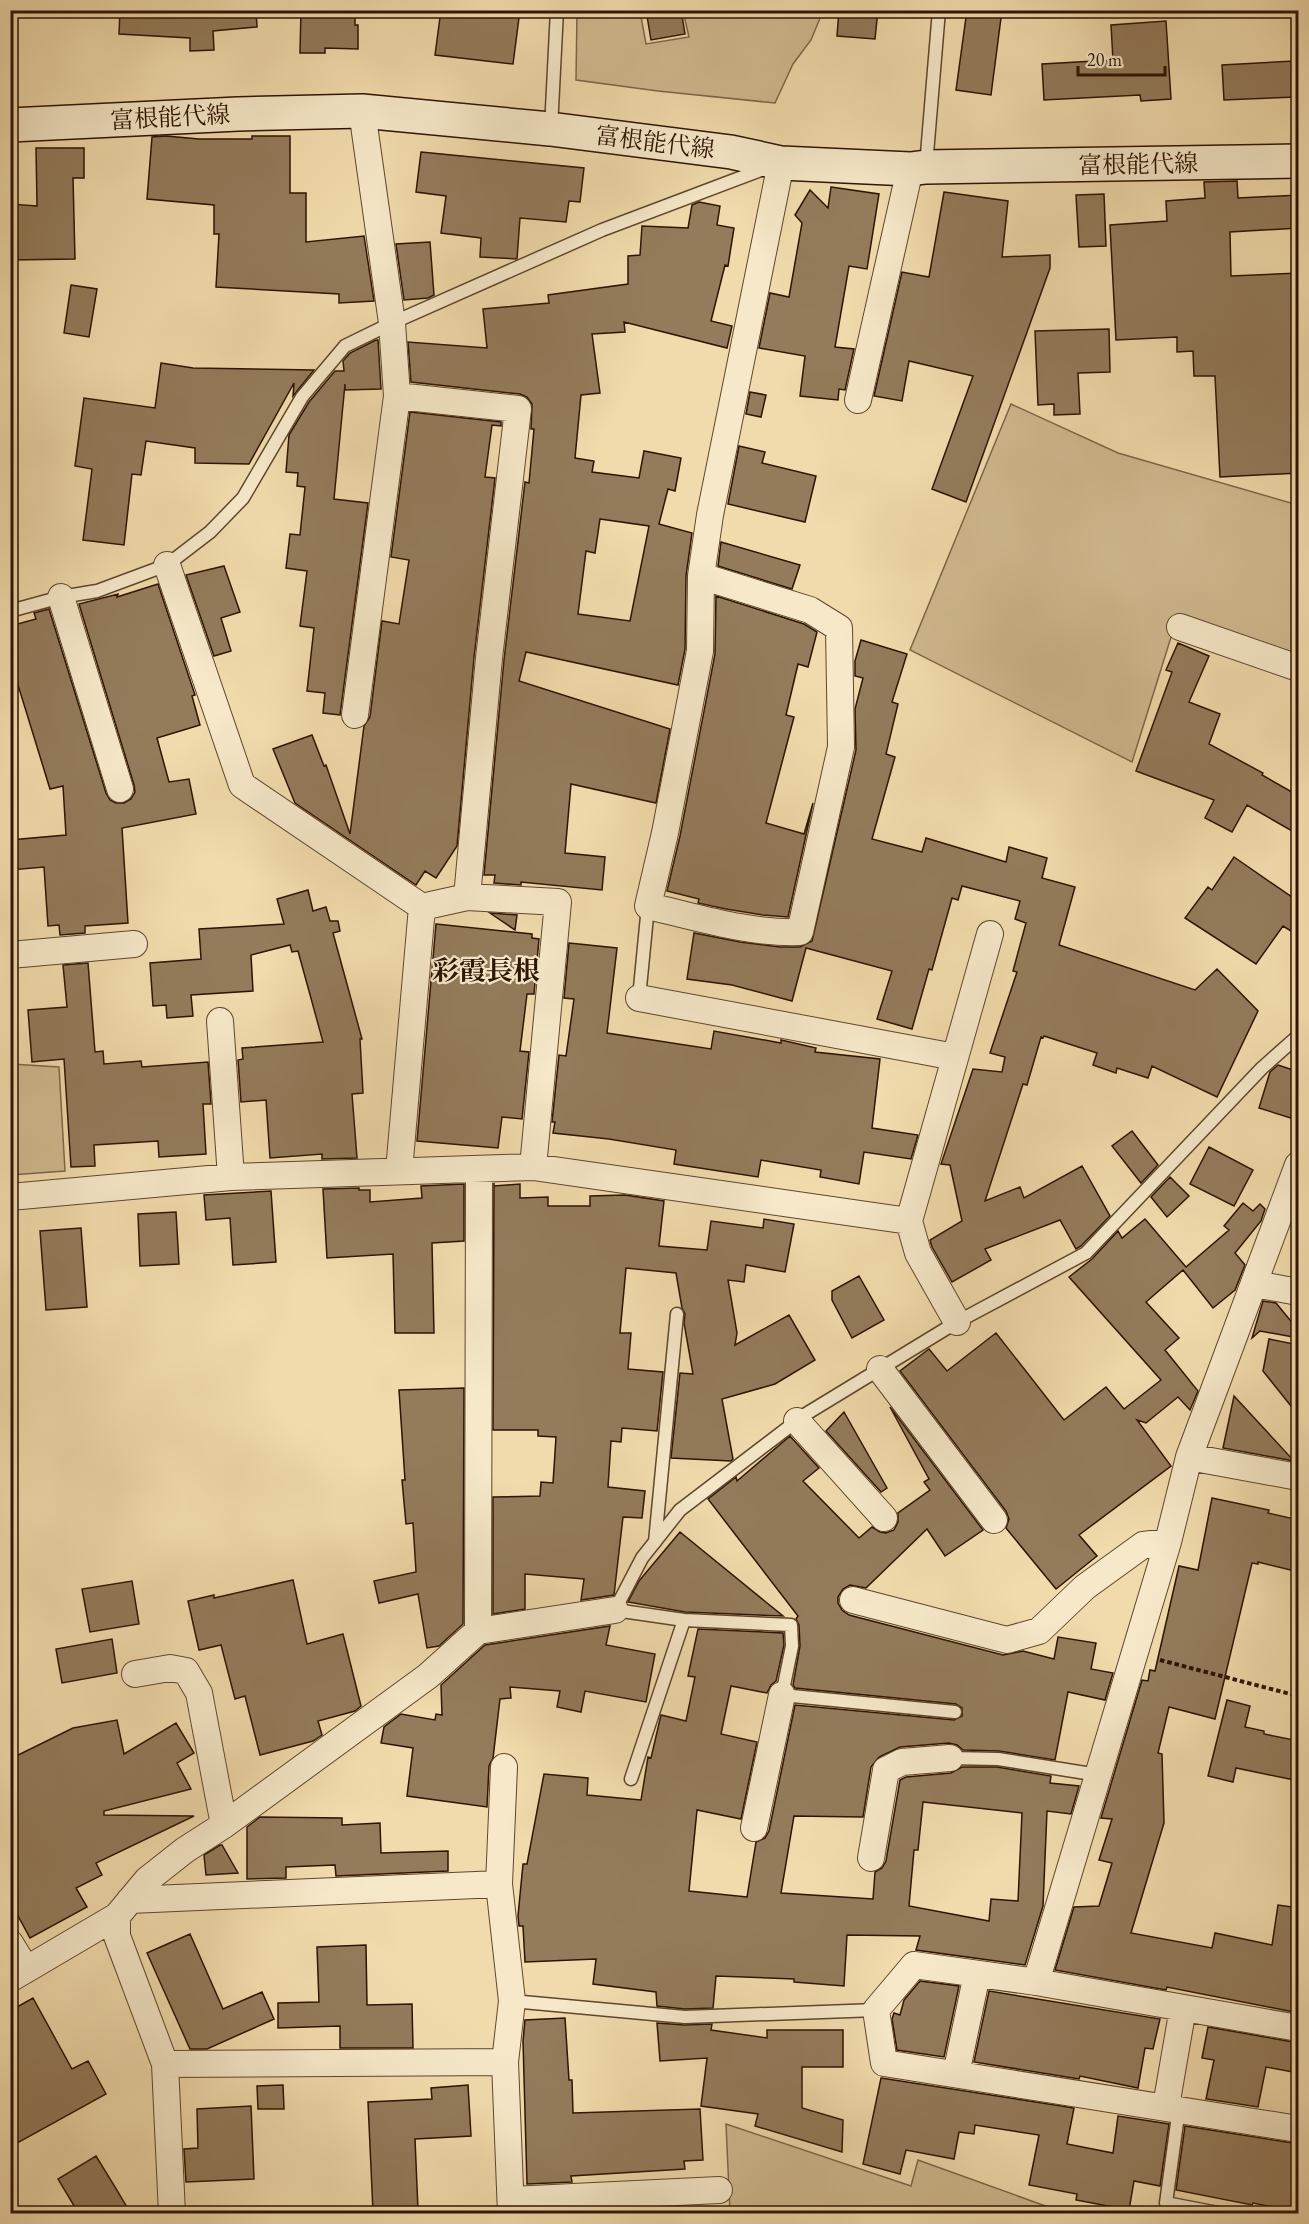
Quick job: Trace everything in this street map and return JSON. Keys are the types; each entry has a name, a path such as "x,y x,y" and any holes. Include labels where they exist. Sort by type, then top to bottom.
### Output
{"main road":[{"name":"富根能代線","path":"10,125 238,114 362,111 550,129 731,152 781,163 918,168 1299,161"}],"street":[{"path":"355,715 397,396 392,322 362,111"},
{"path":"701,576 810,610 839,628 841,747 800,932 746,928 648,906 665,833 700,651 701,576 710,516 781,163"},
{"path":"858,400 918,168"},
{"path":"397,396 518,409 489,658 467,897"},
{"path":"166,565 242,784 422,907 467,897 558,902 532,1167"},
{"path":"61,597 120,789"},
{"path":"1180,627 1299,668"},
{"path":"399,1171 422,907"},
{"path":"957,1322 918,1253 909,1221 990,934"},
{"path":"10,955 134,944"},
{"path":"639,998 955,1057"},
{"path":"220,1021 231,1177"},
{"path":"1036,1982 1168,1542 1189,1457 1299,1165"},
{"path":"10,1197 231,1177 532,1167 909,1221"},
{"path":"478,1631 479,1170"},
{"path":"1255,1284 1299,1292"},
{"path":"880,1369 994,1520"},
{"path":"797,1421 884,1518"},
{"path":"1189,1457 1299,1477"},
{"path":"853,1600 1007,1640 1039,1631 1085,1587 1143,1545 1168,1542"},
{"path":"10,1943 18,1974 123,1908 147,1880 170,1862 428,1676 478,1631 615,1610"},
{"path":"135,1674 170,1668 186,1671 199,1693 224,1825"},
{"path":"754,1828 782,1695"},
{"path":"871,1858 886,1770 902,1762 950,1758"},
{"path":"504,1767 499,1884 512,2001 505,2062 511,2207 719,2190"},
{"path":"123,1908 499,1884"},
{"path":"123,1908 117,1936 165,2064 172,2214"},
{"path":"1299,2028 1036,1982 914,1965 876,2010 884,2063 1173,2107 1299,2129"},
{"path":"956,2074 977,1974"},
{"path":"1173,2107 1183,2008"},
{"path":"165,2064 505,2062"}],"lane":[{"path":"550,129 556,10"},
{"path":"918,168 939,10"},
{"path":"10,611 61,597 97,591 166,565 210,532 243,498 302,397 345,346 392,322 602,230 781,163"},
{"path":"639,998 648,906"},
{"path":"955,1712 782,1695 792,1646 791,1625 684,1620 615,1610 642,1558 680,1510 797,1421 957,1322 1086,1253 1262,1068 1299,1036"},
{"path":"655,1542 677,1314"},
{"path":"631,1779 684,1620"},
{"path":"950,1758 998,1759 1098,1775"},
{"path":"512,2001 686,2017 876,2010"},
{"path":"1173,2107 1166,2203 1223,2214"}],"path":[{"path":"1135,1653 1299,1696"}],"shaded area":[{"path":"577,11 640,11 646,44 689,37 683,11 823,11 811,40 793,64 775,103 576,80"},
{"path":"1011,404 1118,453 1298,505 1298,661 1177,618 1132,762 910,650"},
{"path":"11,1064 59,1067 65,1171 11,1175"},
{"path":"726,2124 911,2186 918,2160 1065,2213 730,2213"}],"building":[{"path":"120,10 256,10 257,27 213,31 214,50 190,51 190,38 119,34"},
{"path":"301,10 355,10 355,25 358,25 358,49 325,48 325,53 300,53"},
{"path":"441,10 520,10 513,64 435,55"},
{"path":"646,10 681,10 685,34 651,40"},
{"path":"839,10 878,10 875,39 837,36"},
{"path":"967,10 1002,10 991,95 956,90"},
{"path":"1166,21 1171,99 1141,101 1140,95 1044,100 1042,64 1113,60 1111,25"},
{"path":"1294,61 1296,97 1224,100 1222,65"},
{"path":"252,136 290,136 290,193 306,193 306,242 364,236 374,301 339,303 339,294 216,287 219,234 214,234 214,205 147,199 152,137 199,139 252,139"},
{"path":"36,148 84,148 84,178 73,178 75,259 10,260 10,204 37,206"},
{"path":"421,152 584,168 580,202 569,201 566,222 520,218 517,259 480,257 481,238 441,233 446,196 416,192"},
{"path":"1237,181 1238,198 1299,195 1299,228 1230,232 1231,276 1299,273 1299,473 1220,477 1215,376 1194,376 1193,351 1177,352 1177,337 1116,340 1110,225 1167,221 1166,201 1205,198 1204,182"},
{"path":"831,187 879,194 867,269 849,266 835,347 854,349 845,390 839,389 838,400 800,396 805,356 759,348 770,293 789,297 802,223 795,215 810,190 828,208"},
{"path":"944,192 1008,201 1002,257 1050,255 1050,268 966,502 932,489 973,376 909,361 902,401 874,396 902,272 929,277"},
{"path":"1104,194 1106,246 1079,247 1076,195"},
{"path":"699,202 720,206 717,225 734,228 728,266 725,265 711,321 732,326 727,348 624,322 625,332 592,334 600,393 581,395 575,458 594,461 592,472 639,478 644,451 681,458 675,491 668,489 659,524 692,533 686,576 685,649 678,685 526,652 519,681 670,729 656,803 571,784 565,853 605,857 602,890 521,882 521,885 494,883 495,875 484,875 504,660 525,482 529,483 534,429 531,429 532,404 527,397 520,394 411,382 408,342 487,348 483,309 549,303 548,295 628,284 628,256 640,255 642,226 688,228 692,205","holes":["600,519 649,526 630,621 578,614 586,551 595,553"]},
{"path":"430,242 434,295 428,298 404,300 396,244"},
{"path":"71,285 97,289 89,337 64,333"},
{"path":"1109,329 1110,372 1078,373 1080,414 1054,415 1054,404 1038,405 1035,331"},
{"path":"378,340 381,389 345,390 345,384 334,499 368,503 340,715 323,713 325,693 307,691 314,628 300,626 307,571 286,568 290,534 300,535 305,487 297,486 298,473 286,472 289,435 309,402 335,371 344,371 343,361 350,353"},
{"path":"161,363 193,368 314,370 293,396 294,383 249,464 195,463 195,448 146,441 141,475 132,474 124,545 83,540 92,469 75,466 84,398 155,408"},
{"path":"750,392 766,395 761,417 746,414"},
{"path":"410,412 501,422 501,426 492,425 485,477 495,478 474,657 457,846 436,878 425,871 416,885 295,803 273,749 312,735 324,766 326,765 350,834 364,726 370,717 382,621 399,624 409,560 391,557"},
{"path":"739,446 765,452 762,463 816,476 805,522 728,504"},
{"path":"721,542 800,565 792,589 718,566"},
{"path":"224,566 240,612 221,618 231,651 214,656 186,575"},
{"path":"158,584 195,695 192,696 200,725 157,738 169,782 189,779 196,814 122,828 128,923 85,926 85,933 60,935 59,925 48,926 44,867 10,870 10,840 66,835 63,786 50,789 10,659 10,626 36,619 34,613 49,609 106,793 110,800 124,803 131,799 135,792 134,785 79,604 118,594 117,597"},
{"path":"716,596 804,624 817,632 808,667 798,664 786,715 794,717 766,823 804,834 813,803 788,917 763,915 698,903 699,899 667,891 680,836 715,654"},
{"path":"861,640 907,654 892,702 898,704 886,754 895,757 872,839 922,852 926,838 1006,862 1009,847 1047,858 1042,878 1075,887 1059,945 1195,990 1217,969 1258,1011 1217,1097 1152,1066 1148,1078 1117,1068 1116,1073 1093,1065 1097,1053 1041,1037 1027,1085 1023,1084 985,1201 1020,1187 1024,1198 1082,1166 1110,1216 1076,1249 1060,1220 985,1249 991,1260 952,1282 930,1240 962,1221 950,1165 941,1164 973,1069 1002,1072 1005,1057 990,1053 1017,972 1013,971 1026,923 1015,919 1020,901 962,886 958,900 952,898 932,970 929,969 912,1029 877,1019 892,971 806,948 792,1001 732,985 687,979 694,933 780,947 800,947 812,941 856,750 855,709 863,678 855,676 855,661"},
{"path":"1178,643 1209,656 1189,702 1220,714 1209,744 1263,773 1262,775 1299,796 1299,835 1247,805 1232,832 1205,818 1214,800 1136,771 1172,672 1166,670"},
{"path":"1234,857 1299,902 1299,936 1283,926 1256,964 1185,918 1208,887 1212,890"},
{"path":"308,890 313,911 326,907 330,921 338,921 340,931 333,933 362,1039 360,1039 363,1093 352,1094 357,1158 322,1159 322,1154 270,1158 266,1100 241,1102 238,1060 243,1059 242,1048 323,1042 298,951 292,952 290,945 251,955 253,991 191,995 193,1016 167,1018 166,1005 153,1006 150,963 201,959 199,929 284,924 277,899"},
{"path":"490,913 517,915 515,930"},
{"path":"436,924 532,934 532,938 539,939 534,994 527,994 520,1051 529,1052 522,1119 502,1117 498,1148 417,1141"},
{"path":"569,943 617,948 607,1033 711,1049 714,1031 781,1043 781,1040 816,1048 815,1052 880,1059 872,1128 918,1135 911,1159 864,1152 859,1184 820,1177 821,1170 761,1160 758,1177 674,1164 676,1150 553,1133 555,1122 552,1122 559,1055 566,1056 574,999 564,998"},
{"path":"88,963 95,1052 103,1051 104,1064 141,1061 142,1067 208,1062 211,1104 203,1104 206,1154 159,1157 158,1141 94,1145 95,1166 71,1167 64,1059 32,1062 28,1010 67,1007 63,965"},
{"path":"1278,1065 1299,1072 1299,1104 1294,1119 1259,1108 1270,1072"},
{"path":"1132,1131 1158,1165 1141,1183 1112,1146"},
{"path":"1209,1147 1253,1170 1234,1206 1190,1184"},
{"path":"1170,1177 1189,1196 1167,1217 1151,1197"},
{"path":"494,1183 494,1186 520,1184 520,1198 548,1197 548,1206 590,1206 590,1196 625,1195 664,1201 659,1246 707,1250 711,1221 763,1228 764,1219 794,1224 785,1272 746,1265 744,1282 728,1280 737,1333 735,1345 789,1315 815,1360 775,1384 722,1399 733,1459 731,1461 671,1458 680,1373 693,1374 684,1323 685,1314 676,1273 626,1268 620,1333 631,1333 628,1369 663,1372 657,1431 622,1428 621,1442 611,1441 608,1487 645,1491 642,1518 623,1517 614,1595 581,1600 584,1579 525,1574 525,1609 493,1614 493,1497 540,1496 541,1482 553,1483 556,1437 538,1436 538,1430 493,1430"},
{"path":"464,1184 464,1241 432,1243 434,1333 395,1333 393,1254 327,1258 323,1189 370,1190 370,1202 422,1198 421,1186"},
{"path":"271,1191 276,1262 233,1265 230,1218 206,1220 204,1195"},
{"path":"1243,1203 1253,1211 1260,1204 1265,1209 1261,1221 1235,1253 1245,1265 1235,1290 1213,1308 1183,1270 1146,1302 1179,1338 1165,1350 1198,1391 1190,1410 1178,1397 1146,1423 1137,1420 1171,1466 1079,1535 1097,1556 1056,1589 1006,1528 1009,1519 1006,1511 900,1371 929,1349 947,1371 996,1333 1064,1420 1106,1387 1124,1409 1161,1380 1069,1277 1092,1259 1118,1231 1122,1238 1145,1219 1186,1267 1229,1230 1224,1226"},
{"path":"176,1212 179,1264 140,1266 138,1214"},
{"path":"81,1228 87,1307 46,1310 40,1231"},
{"path":"859,1276 884,1320 852,1338 832,1300 832,1291"},
{"path":"1263,1301 1276,1303 1299,1331 1299,1338 1260,1331 1252,1338"},
{"path":"1269,1339 1299,1345 1299,1416 1263,1371"},
{"path":"464,1388 463,1624 439,1646 427,1648 418,1594 379,1603 374,1581 416,1572 413,1523 406,1524 399,1390"},
{"path":"1234,1396 1294,1461 1223,1448"},
{"path":"890,1407 983,1530 945,1556 927,1529 866,1588 850,1585 843,1589 838,1597 842,1610 849,1615 1003,1655 1023,1651 1054,1659 1058,1637 1096,1643 1091,1669 1113,1673 1105,1700 1068,1692 1055,1760 999,1751 963,1750 949,1743 900,1747 879,1757 871,1767 863,1817 794,1816 781,1893 873,1899 875,1872 882,1868 886,1861 900,1780 906,1777 951,1773 962,1767 997,1767 1051,1776 1050,1783 1079,1786 1071,1814 1047,1811 1043,1906 1025,1965 916,1950 920,1936 847,1935 844,1986 794,1982 794,1979 716,1976 713,2008 685,2009 657,2006 656,1992 593,1984 596,1959 525,1962 523,1926 519,1926 518,1916 523,1864 527,1864 544,1774 588,1778 587,1795 641,1800 648,1757 651,1758 661,1715 686,1721 695,1677 688,1676 698,1629 783,1633 784,1645 776,1681 767,1693 731,1686 721,1734 757,1742 741,1819 697,1810 689,1891 747,1897 756,1842 765,1838 769,1831 795,1705 954,1720 962,1716 962,1708 956,1704 795,1688 793,1685 800,1646 799,1625 796,1619 798,1616 708,1499 736,1477 737,1481 790,1436 819,1468 803,1481 859,1538 872,1527 886,1533 894,1530 898,1522 898,1513 930,1490 924,1482 929,1479","holes":["923,1802 1022,1813 1018,1901 991,1899 989,1921 909,1906 914,1850 918,1850"]},
{"path":"844,1412 887,1488 881,1492 826,1431"},
{"path":"1212,1498 1269,1510 1268,1513 1299,1520 1299,1572 1258,1562 1258,1564 1252,1563 1215,1719 1169,1707 1158,1753 1162,1754 1164,1823 1131,1933 1212,1948 1215,1933 1272,1945 1278,1905 1299,1908 1299,2013 1167,1987 1166,1990 1055,1970 1074,1907 1099,1906 1112,1863 1099,1860 1112,1819 1101,1818 1142,1680 1148,1681 1150,1670 1155,1671 1179,1566 1198,1570"},
{"path":"680,1532 783,1616 685,1612 628,1602 639,1581"},
{"path":"293,1580 307,1644 343,1634 361,1706 355,1711 318,1721 322,1735 313,1741 260,1755 245,1696 235,1699 221,1645 199,1650 188,1601 214,1595 214,1598"},
{"path":"132,1581 139,1624 90,1632 82,1589"},
{"path":"610,1626 606,1645 655,1654 646,1702 585,1691 581,1712 557,1707 560,1691 510,1687 511,1698 500,1699 493,1758 489,1766 487,1807 407,1796 413,1748 381,1743 384,1727 401,1714 435,1720 436,1714 442,1715 441,1685 485,1645"},
{"path":"112,1639 117,1673 62,1683 56,1649"},
{"path":"1227,1700 1250,1706 1245,1727 1264,1731 1264,1734 1299,1741 1299,1781 1236,1768 1233,1782 1208,1776"},
{"path":"117,1720 124,1754 176,1723 194,1753 177,1763 191,1789 104,1811 104,1815 194,1816 96,1863 102,1875 76,1888 87,1907 30,1938 10,1901 10,1759 73,1728"},
{"path":"260,1817 342,1818 342,1825 380,1823 381,1853 448,1851 448,1871 336,1876 335,1865 286,1867 286,1878 247,1879 247,1827"},
{"path":"220,1845 238,1873 206,1875 204,1855"},
{"path":"190,1934 223,2009 262,1992 274,2019 207,2049 190,2049 147,1953"},
{"path":"366,1945 367,2005 412,2004 413,2048 340,2048 340,2026 278,2028 278,2003 319,2002 317,1947"},
{"path":"920,1981 959,1986 944,2057 897,2050 892,2019 894,2013 900,2015 904,2000"},
{"path":"989,1991 1160,2019 1153,2049 1145,2048 1138,2088 1080,2076 1079,2079 974,2062"},
{"path":"33,1998 72,2069 88,2061 106,2094 10,2147 10,2011"},
{"path":"565,2018 573,2113 700,2109 703,2160 684,2161 685,2169 571,2176 572,2182 527,2184 523,2041 525,2020"},
{"path":"657,2023 712,2024 711,2030 767,2038 767,2030 843,2030 843,2067 802,2067 802,2108 843,2120 842,2152 755,2126 758,2114 701,2106 707,2058 660,2061"},
{"path":"1208,2027 1299,2043 1299,2073 1266,2067 1258,2107 1206,2099 1214,2060 1202,2058"},
{"path":"881,2078 1074,2108 1067,2144 1113,2153 1118,2116 1169,2124 1160,2186 1134,2181 1129,2210 1076,2200 1077,2194 1029,2185 1039,2135 975,2125 974,2134 959,2132 954,2159 906,2150 900,2174 863,2164"},
{"path":"283,2085 284,2109 258,2109 257,2086"},
{"path":"468,2085 471,2136 415,2139 418,2210 373,2212 368,2102 432,2099 431,2088"},
{"path":"251,2106 254,2179 186,2182 184,2149 198,2148 197,2109"},
{"path":"1185,2126 1299,2144 1299,2190 1294,2211 1176,2190"},
{"path":"96,2156 131,2214 79,2214 58,2179"}],"district":[{"name":"彩霞長根","path":"486,970"}]}
